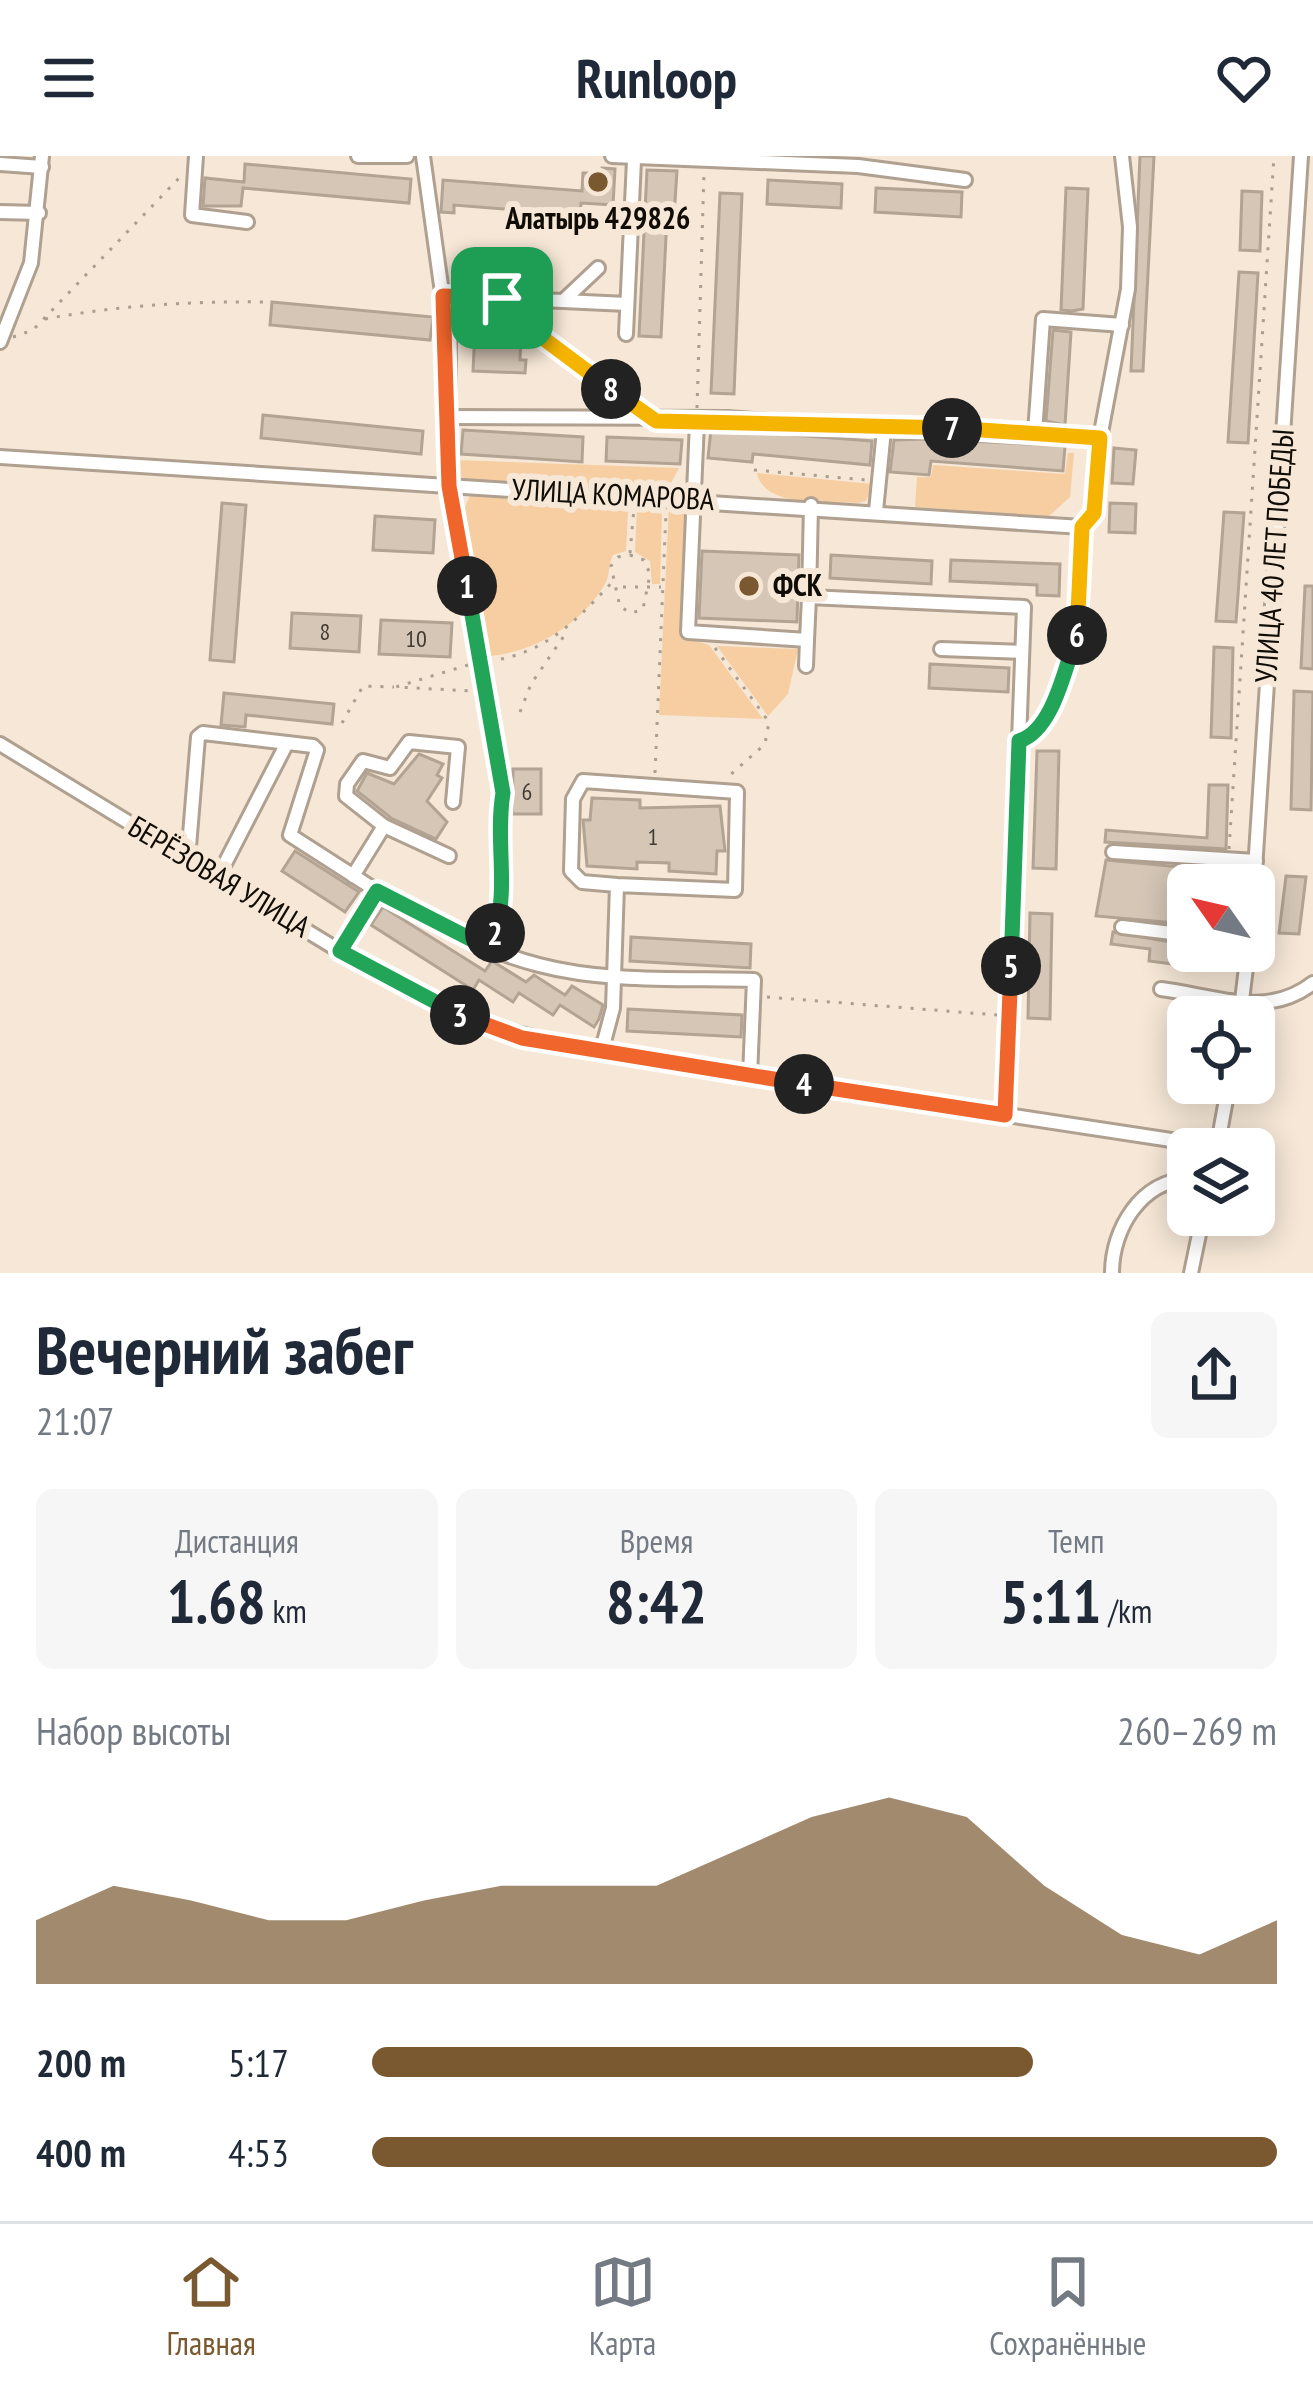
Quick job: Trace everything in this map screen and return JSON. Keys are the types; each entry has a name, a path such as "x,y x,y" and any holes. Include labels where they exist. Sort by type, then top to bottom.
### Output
{"street":[{"path":"358,156 407,156"},
{"path":"423,156 443,296 449,486 503,793"},
{"path":"612,156 858,166 965,180"},
{"path":"1019,741 1032,737 1043,724 1081,625 1082,527 1094,513 1100,438 1122,325 1130,226 1122,156"},
{"name":"УЛИЦА 40 ЛЕТ ПОБЕДЫ","path":"1256,864 1301,156"},
{"path":"626,334 634,160"},
{"path":"0,164 42,161 39,213 21,298 0,342"},
{"path":"192,162 192,215 247,221"},
{"path":"0,212 39,213"},
{"path":"562,301 598,268"},
{"path":"443,296 627,304"},
{"path":"1035,433 1042,320 1122,325"},
{"path":"450,417 752,419 884,430 965,427 1100,438"},
{"path":"697,422 687,627 695,635 807,640"},
{"path":"876,511 884,430"},
{"name":"УЛИЦА КОМАРОВА","path":"0,457 1082,527"},
{"path":"806,666 811,506"},
{"path":"809,597 1024,607 1005,1115"},
{"path":"941,649 1022,652"},
{"path":"188,859 198,737 287,743 317,750 290,835 377,891 490,949 540,966 616,976 754,980 750,1076"},
{"path":"449,856 418,847 384,826 346,796 347,784 363,761 390,768 409,742 458,747 453,802"},
{"path":"218,877 287,743"},
{"name":"БЕРЁЗОВАЯ УЛИЦА","path":"0,744 340,951 482,1025 601,1053 1167,1140"},
{"path":"584,781 654,786 737,792 734,890 582,882 571,871 572,799 584,781"},
{"path":"353,875 384,826"},
{"path":"1113,852 1256,861"},
{"path":"601,1053 616,976 617,885"},
{"path":"340,951 377,891"},
{"path":"1122,927 1167,932"},
{"path":"1275,1004 1313,983"},
{"path":"1161,989 1186,996"},
{"path":"1112,1273 1115,1243 1136,1204 1167,1184"},
{"path":"1191,1273 1199,1236"}],"path":[{"path":"1228,860 1274,156"},
{"path":"697,422 704,157"},
{"path":"0,342 32,331 192,162"},
{"path":"502,298 533,332 656,421"},
{"path":"43,320 103,308 272,302"},
{"path":"754,470 880,482"},
{"path":"630,555 634,497"},
{"path":"654,786 666,499"},
{"path":"630,555 648,565 644,609 632,614 620,607 615,579 614,561 630,555"},
{"path":"520,712 531,684 567,632 615,579"},
{"path":"619,587 663,587"},
{"path":"396,687 511,658 567,632"},
{"path":"707,636 769,722 765,744 713,790"},
{"path":"342,723 363,686 486,692"},
{"path":"490,949 503,908 498,823 503,793"},
{"path":"753,996 1009,1016"}],"shaded area":[{"path":"1068,453 1074,453 1070,497 1048,517 915,507 917,477 931,477 933,465 1065,474"},
{"path":"455,460 679,468 670,485 630,489 463,479 455,471"},
{"path":"757,473 873,484 866,501 858,503 800,501 772,493"},
{"path":"470,496 628,511 626,551 613,555 606,582 584,611 539,643 487,656 461,515"},
{"path":"669,505 685,509 680,636 709,645 763,719 659,715"},
{"path":"637,508 662,509 660,584 652,584 650,561 635,552"},
{"path":"717,646 798,649 788,694 768,716"}],"building":[{"path":"1140,156 1154,156 1143,371 1131,371"},
{"path":"245,164 411,179 409,203 243,188 241,206 203,206 205,178 244,182"},
{"path":"602,168 615,169 613,205 581,203 580,215 454,205 454,213 441,212 443,180 582,191 583,173 601,173"},
{"path":"647,170 677,171 674,217 667,217 661,337 639,336"},
{"path":"768,180 842,184 841,208 767,204"},
{"path":"876,188 962,192 961,217 875,212"},
{"path":"1066,188 1088,189 1083,309 1072,311 1061,310"},
{"path":"1242,191 1262,192 1260,251 1240,250"},
{"path":"720,193 742,194 734,394 711,393"},
{"path":"1239,272 1258,273 1248,443 1228,442"},
{"path":"272,302 433,317 430,340 270,325"},
{"path":"475,330 521,331 520,360 526,360 525,373 473,371"},
{"path":"1053,330 1071,332 1065,425 1046,421"},
{"path":"263,415 423,431 421,454 261,438"},
{"path":"711,429 872,441 870,465 753,454 752,462 708,458"},
{"path":"463,430 583,437 582,462 461,454"},
{"path":"607,437 682,440 680,464 606,461"},
{"path":"894,440 1065,446 1063,471 931,461 929,475 890,472"},
{"path":"1114,448 1136,450 1133,484 1112,483"},
{"path":"222,503 246,505 234,662 210,660"},
{"path":"1110,503 1136,504 1135,533 1109,532"},
{"path":"1224,512 1244,513 1236,622 1216,621"},
{"path":"375,516 435,520 433,553 373,550"},
{"name":"ФСК","path":"702,551 799,555 797,622 699,618"},
{"path":"831,555 932,561 931,584 830,578"},
{"path":"951,560 1060,564 1059,596 1037,595 1037,585 950,581"},
{"path":"1305,586 1313,586 1313,669 1301,668"},
{"path":"292,613 361,616 359,652 290,648"},
{"path":"381,620 452,623 450,657 379,654"},
{"path":"1214,647 1233,648 1231,738 1211,737"},
{"path":"930,664 1009,668 1008,692 929,688"},
{"path":"1294,691 1313,692 1311,810 1291,809"},
{"path":"224,693 334,704 332,724 246,715 245,727 221,725"},
{"path":"1037,751 1059,751 1056,869 1033,868"},
{"path":"419,754 443,764 437,775 442,778 427,801 447,822 436,839 391,818 357,791 367,773 394,784"},
{"path":"513,769 541,769 541,814 512,814"},
{"path":"1209,785 1228,785 1226,849 1105,842 1106,830 1207,838"},
{"path":"592,798 640,800 640,808 720,806 725,851 717,851 716,874 669,871 669,863 637,862 637,869 587,866 583,820 590,820"},
{"path":"295,851 359,892 345,912 282,871"},
{"path":"1106,860 1167,866 1167,922 1096,916"},
{"path":"1286,876 1306,877 1299,934 1279,933"},
{"path":"383,907 485,971 492,961 526,982 534,975 565,995 572,986 603,1005 599,1019 594,1027 560,1005 553,1015 519,993 513,1002 479,980 473,990 371,925"},
{"path":"1030,913 1052,914 1050,1019 1028,1018"},
{"path":"1113,932 1167,941 1167,963 1149,961 1150,949 1111,944"},
{"path":"631,937 751,944 750,968 630,961"},
{"path":"628,1009 742,1015 741,1037 627,1031"}],"place":[{"name":"Алатырь 429826","path":"598,182"},
{"name":"ФСК","path":"749,586"}],"route":[{"path":"443,296 502,298 516,318 656,421 728,418 917,431 965,427 1100,438 1094,513 1082,527 1081,625 1043,724 1032,737 1019,741 1005,1115 522,1038 438,1005 340,951 377,891 490,949 503,908 498,823 503,793 449,486 449,343 443,296"}]}
